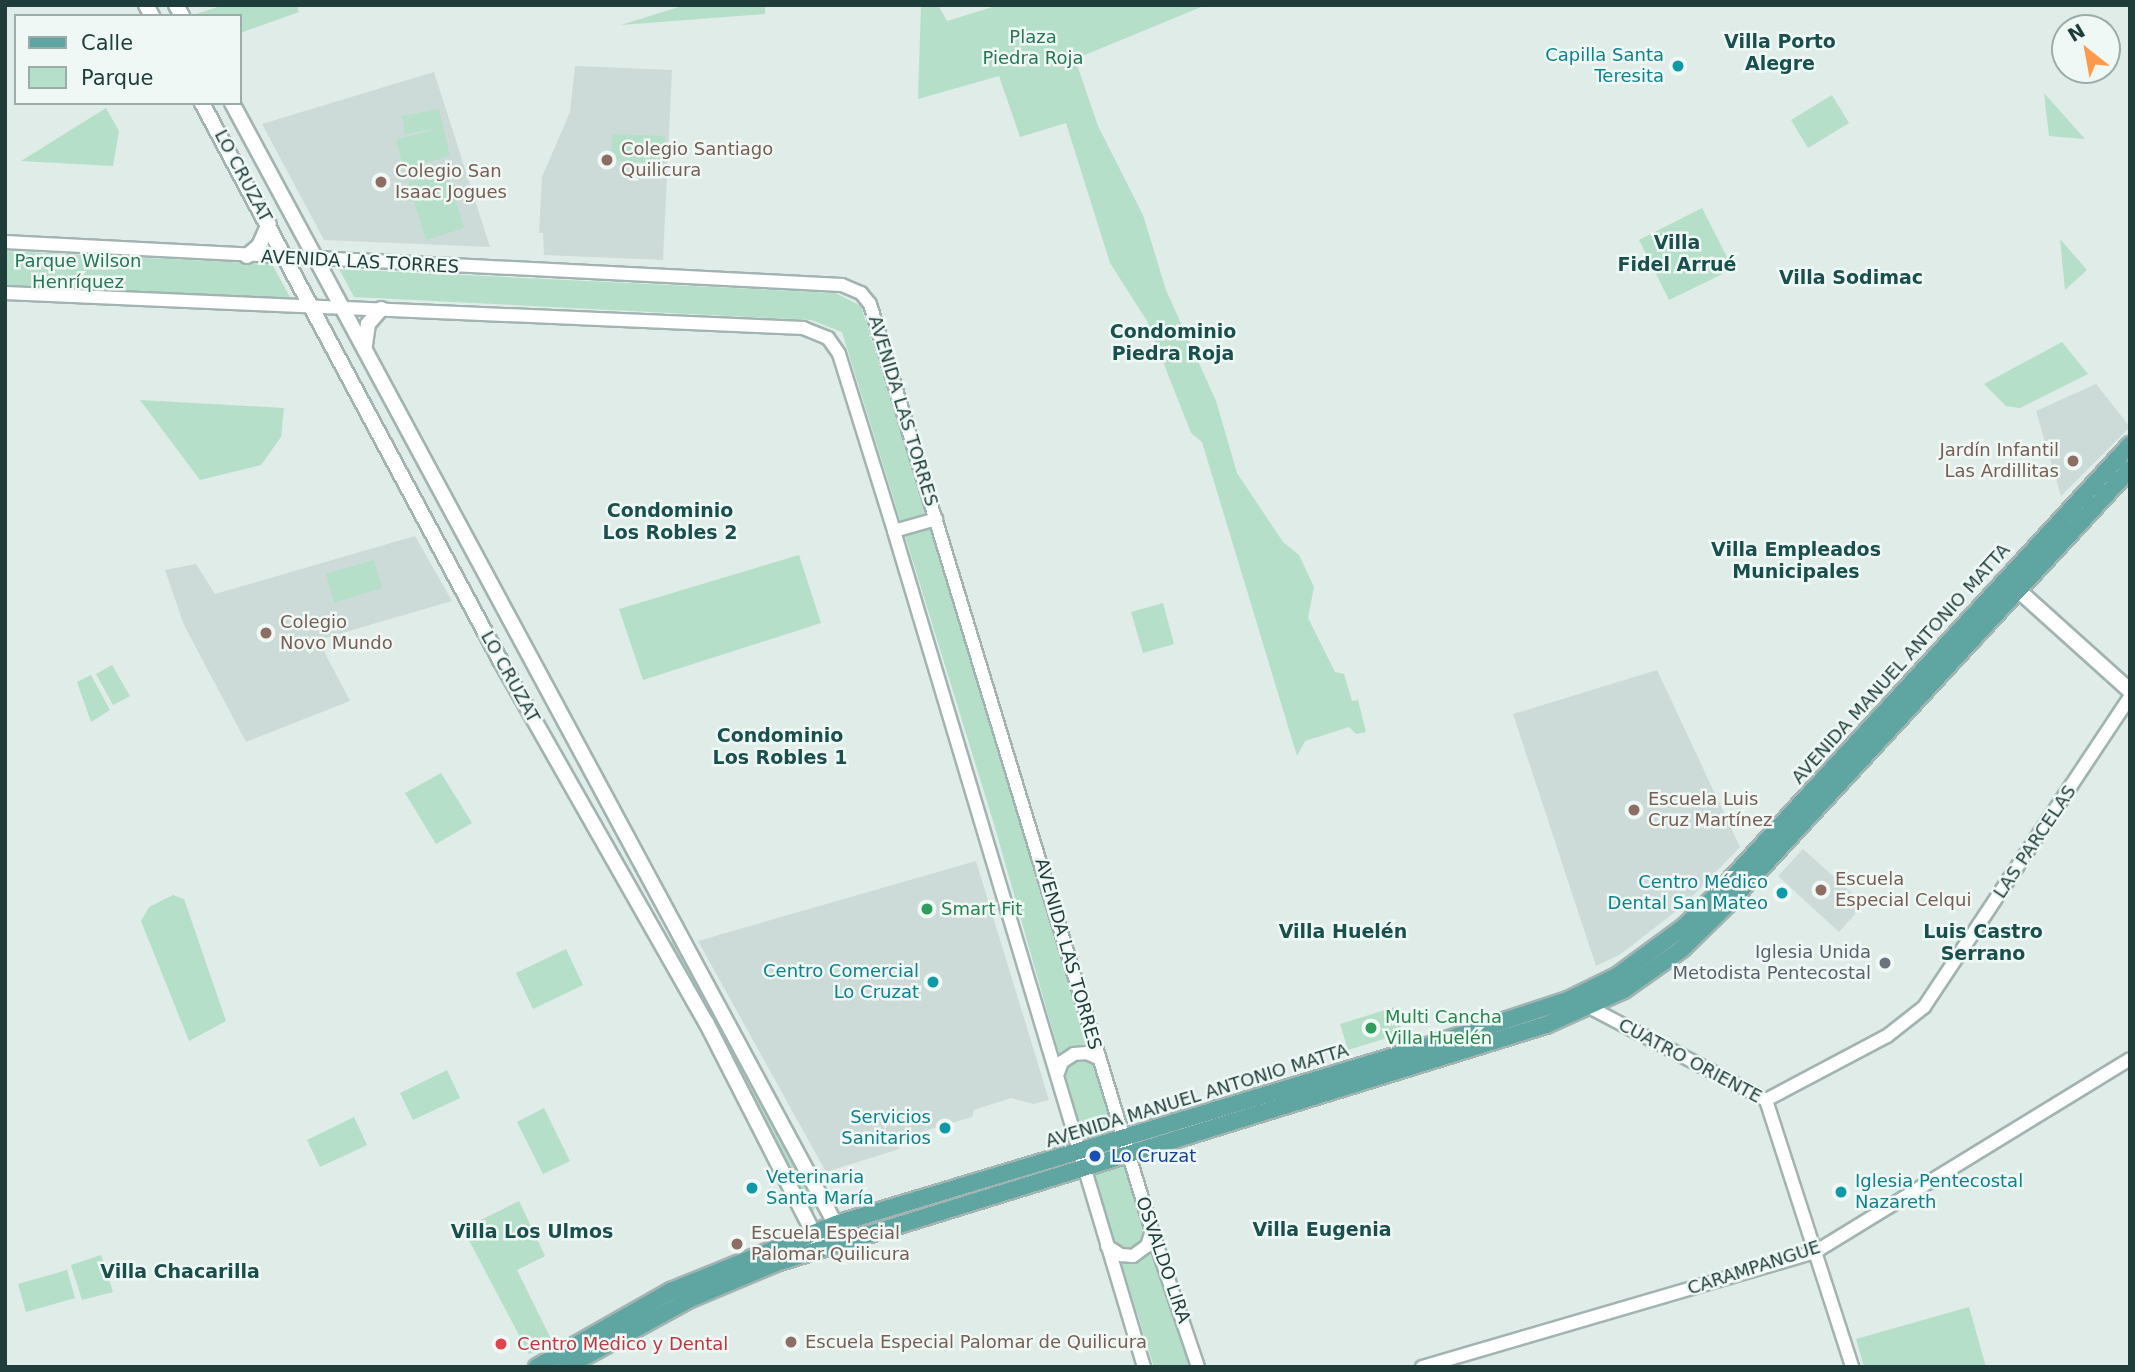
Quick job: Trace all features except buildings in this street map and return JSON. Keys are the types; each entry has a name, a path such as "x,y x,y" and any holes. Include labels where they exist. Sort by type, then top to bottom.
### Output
{"main road":[{"name":"LO CRUZAT","path":"203,105 500,660 706,1022 821,1248"},
{"name":"LO CRUZAT","path":"233,105 844,1240"},
{"path":"247,256 259,246 269,224"},
{"path":"365,347 368,324 381,309"},
{"name":"AVENIDA MANUEL ANTONIO MATTA","path":"537,1367 661,1296 836,1224 1568,1000 1617,976 1685,926 2130,445"},
{"name":"AVENIDA MANUEL ANTONIO MATTA","path":"566,1367 690,1299 821,1248 1591,1008 1646,976 1705,928 2130,469"},
{"path":"2018,590 2130,694"},
{"path":"1568,1000 1591,1008"}],"street":[{"name":"AVENIDA LAS TORRES","path":"5,242 855,289 870,304 1128,1153"},
{"path":"5,293 816,331 839,354 1058,1073 1106,1245 1144,1367"},
{"path":"894,531 936,519"},
{"path":"2005,578 2018,590"},
{"name":"LAS PARCELAS","path":"1766,1100 1870,1046 1924,1007 2130,694"},
{"name":"CUATRO ORIENTE","path":"1591,1008 1766,1100 1852,1367"},
{"path":"1058,1073 1062,1062 1076,1053 1100,1059"},
{"name":"CARAMPANGUE","path":"1422,1367 1815,1252 2130,1059"},
{"name":"OSVALDO LIRA","path":"1128,1153 1198,1367"},
{"path":"1106,1245 1115,1253 1133,1256 1147,1246 1152,1231"}],"shaded area":[{"name":"Colegio Santiago Quilicura","path":"575,66 672,70 663,260 544,255 543,233 539,233 542,177 570,112"},
{"name":"Colegio San Isaac Jogues","path":"434,72 490,247 324,240 262,124"},
{"name":"Jardín Infantil Las Ardillitas","path":"2096,384 2130,427 2061,496 2036,411"},
{"name":"Colegio Novo Mundo","path":"415,536 452,601 318,640 350,701 246,742 184,625 165,570 196,564 215,594"},
{"name":"Escuela Luis Cruz Martínez","path":"1657,670 1740,847 1684,905 1621,954 1596,966 1513,714"},
{"name":"Escuela Especial Celqui","path":"1803,849 1864,904 1839,932 1778,876"},
{"path":"976,861 1049,1100 1033,1104 1011,1098 974,1110 972,1117 897,1139 899,1149 826,1172 698,941"}],"green space":[{"path":"224,5 297,5 299,12 242,32 242,14 196,14"},
{"path":"685,5 765,5 765,14 621,25"},
{"name":"Plaza Piedra Roja","path":"921,5 938,5 947,21 999,5 1206,5 1075,59 1098,126 1143,215 1166,290 1216,401 1237,473 1283,542 1299,555 1314,587 1308,618 1335,672 1344,674 1352,701 1358,700 1366,732 1356,734 1349,727 1305,741 1297,756 1202,442 1191,433 1147,321 1110,263 1066,123 1020,137 999,76 918,99"},
{"path":"2044,93 2085,139 2049,136"},
{"path":"1832,95 1849,123 1808,148 1791,120"},
{"path":"106,108 119,131 113,166 21,161"},
{"path":"439,109 450,156 404,169 396,140 439,128 405,134 402,116"},
{"path":"612,134 665,136 664,163 611,161"},
{"path":"446,170 464,228 426,240 408,182"},
{"path":"1702,208 1733,269 1669,300 1639,240"},
{"path":"2060,239 2087,270 2065,290"},
{"name":"Parque Wilson Henríquez","path":"5,251 272,264 292,301 5,287"},
{"path":"339,269 835,293 861,306 1193,1367 1154,1367 1091,1166 994,824 842,332 811,320 354,297"},
{"path":"2062,342 2088,374 2020,408 2006,406 1984,384"},
{"path":"140,400 284,408 281,437 261,465 200,480"},
{"path":"799,555 821,623 643,680 619,609"},
{"path":"374,560 382,588 334,603 326,574"},
{"path":"1163,603 1174,644 1143,653 1131,612"},
{"path":"112,665 130,696 113,705 96,674"},
{"path":"91,675 110,710 91,722 77,682"},
{"path":"441,773 472,823 436,844 405,793"},
{"path":"173,895 184,899 226,1021 189,1041 141,921 149,907"},
{"path":"674,939 816,1206 813,1212 669,944"},
{"path":"566,949 583,985 533,1009 516,973"},
{"name":"Multi Cancha Villa Huelén","path":"1395,1007 1403,1033 1348,1050 1340,1024"},
{"path":"447,1070 460,1098 413,1120 400,1093"},
{"path":"544,1108 570,1161 543,1174 517,1122"},
{"path":"354,1117 367,1145 320,1167 307,1140"},
{"path":"519,1201 545,1256 517,1270 552,1341 529,1354 463,1229"},
{"path":"101,1255 113,1292 82,1300 71,1265"},
{"path":"67,1270 75,1298 26,1312 18,1284"},
{"path":"1969,1307 1986,1367 1864,1367 1856,1339"}],"place":[{"name":"Capilla Santa Teresita","path":"1678,66"},
{"name":"Colegio Santiago Quilicura","path":"607,160"},
{"name":"Colegio San Isaac Jogues","path":"381,182"},
{"name":"Jardín Infantil Las Ardillitas","path":"2073,461"},
{"name":"Colegio Novo Mundo","path":"266,633"},
{"name":"Escuela Luis Cruz Martínez","path":"1634,810"},
{"name":"Escuela Especial Celqui","path":"1821,890"},
{"name":"Centro Médico Dental San Mateo","path":"1782,893"},
{"name":"Smart Fit","path":"927,909"},
{"name":"Iglesia Unida Metodista Pentecostal","path":"1885,963"},
{"name":"Centro Comercial Lo Cruzat","path":"933,982"},
{"name":"Multi Cancha Villa Huelén","path":"1371,1028"},
{"name":"Servicios Sanitarios","path":"945,1128"},
{"name":"Lo Cruzat","path":"1095,1156"},
{"name":"Veterinaria Santa María","path":"752,1188"},
{"name":"Iglesia Pentecostal Nazareth","path":"1841,1192"},
{"name":"Escuela Especial Palomar Quilicura","path":"737,1244"},
{"name":"Escuela Especial Palomar de Quilicura","path":"791,1342"},
{"name":"Centro Medico y Dental","path":"501,1344"}],"district":[{"name":"Villa Porto Alegre","path":"1780,53"},
{"name":"Villa Fidel Arrué","path":"1677,254"},
{"name":"Villa Sodimac","path":"1851,278"},
{"name":"Condominio Piedra Roja","path":"1173,343"},
{"name":"Condominio Los Robles 2","path":"670,522"},
{"name":"Villa Empleados Municipales","path":"1796,561"},
{"name":"Condominio Los Robles 1","path":"780,747"},
{"name":"Villa Huelén","path":"1343,932"},
{"name":"Luis Castro Serrano","path":"1983,943"},
{"name":"Villa Eugenia","path":"1322,1230"},
{"name":"Villa Los Ulmos","path":"532,1232"},
{"name":"Villa Chacarilla","path":"180,1272"}]}
